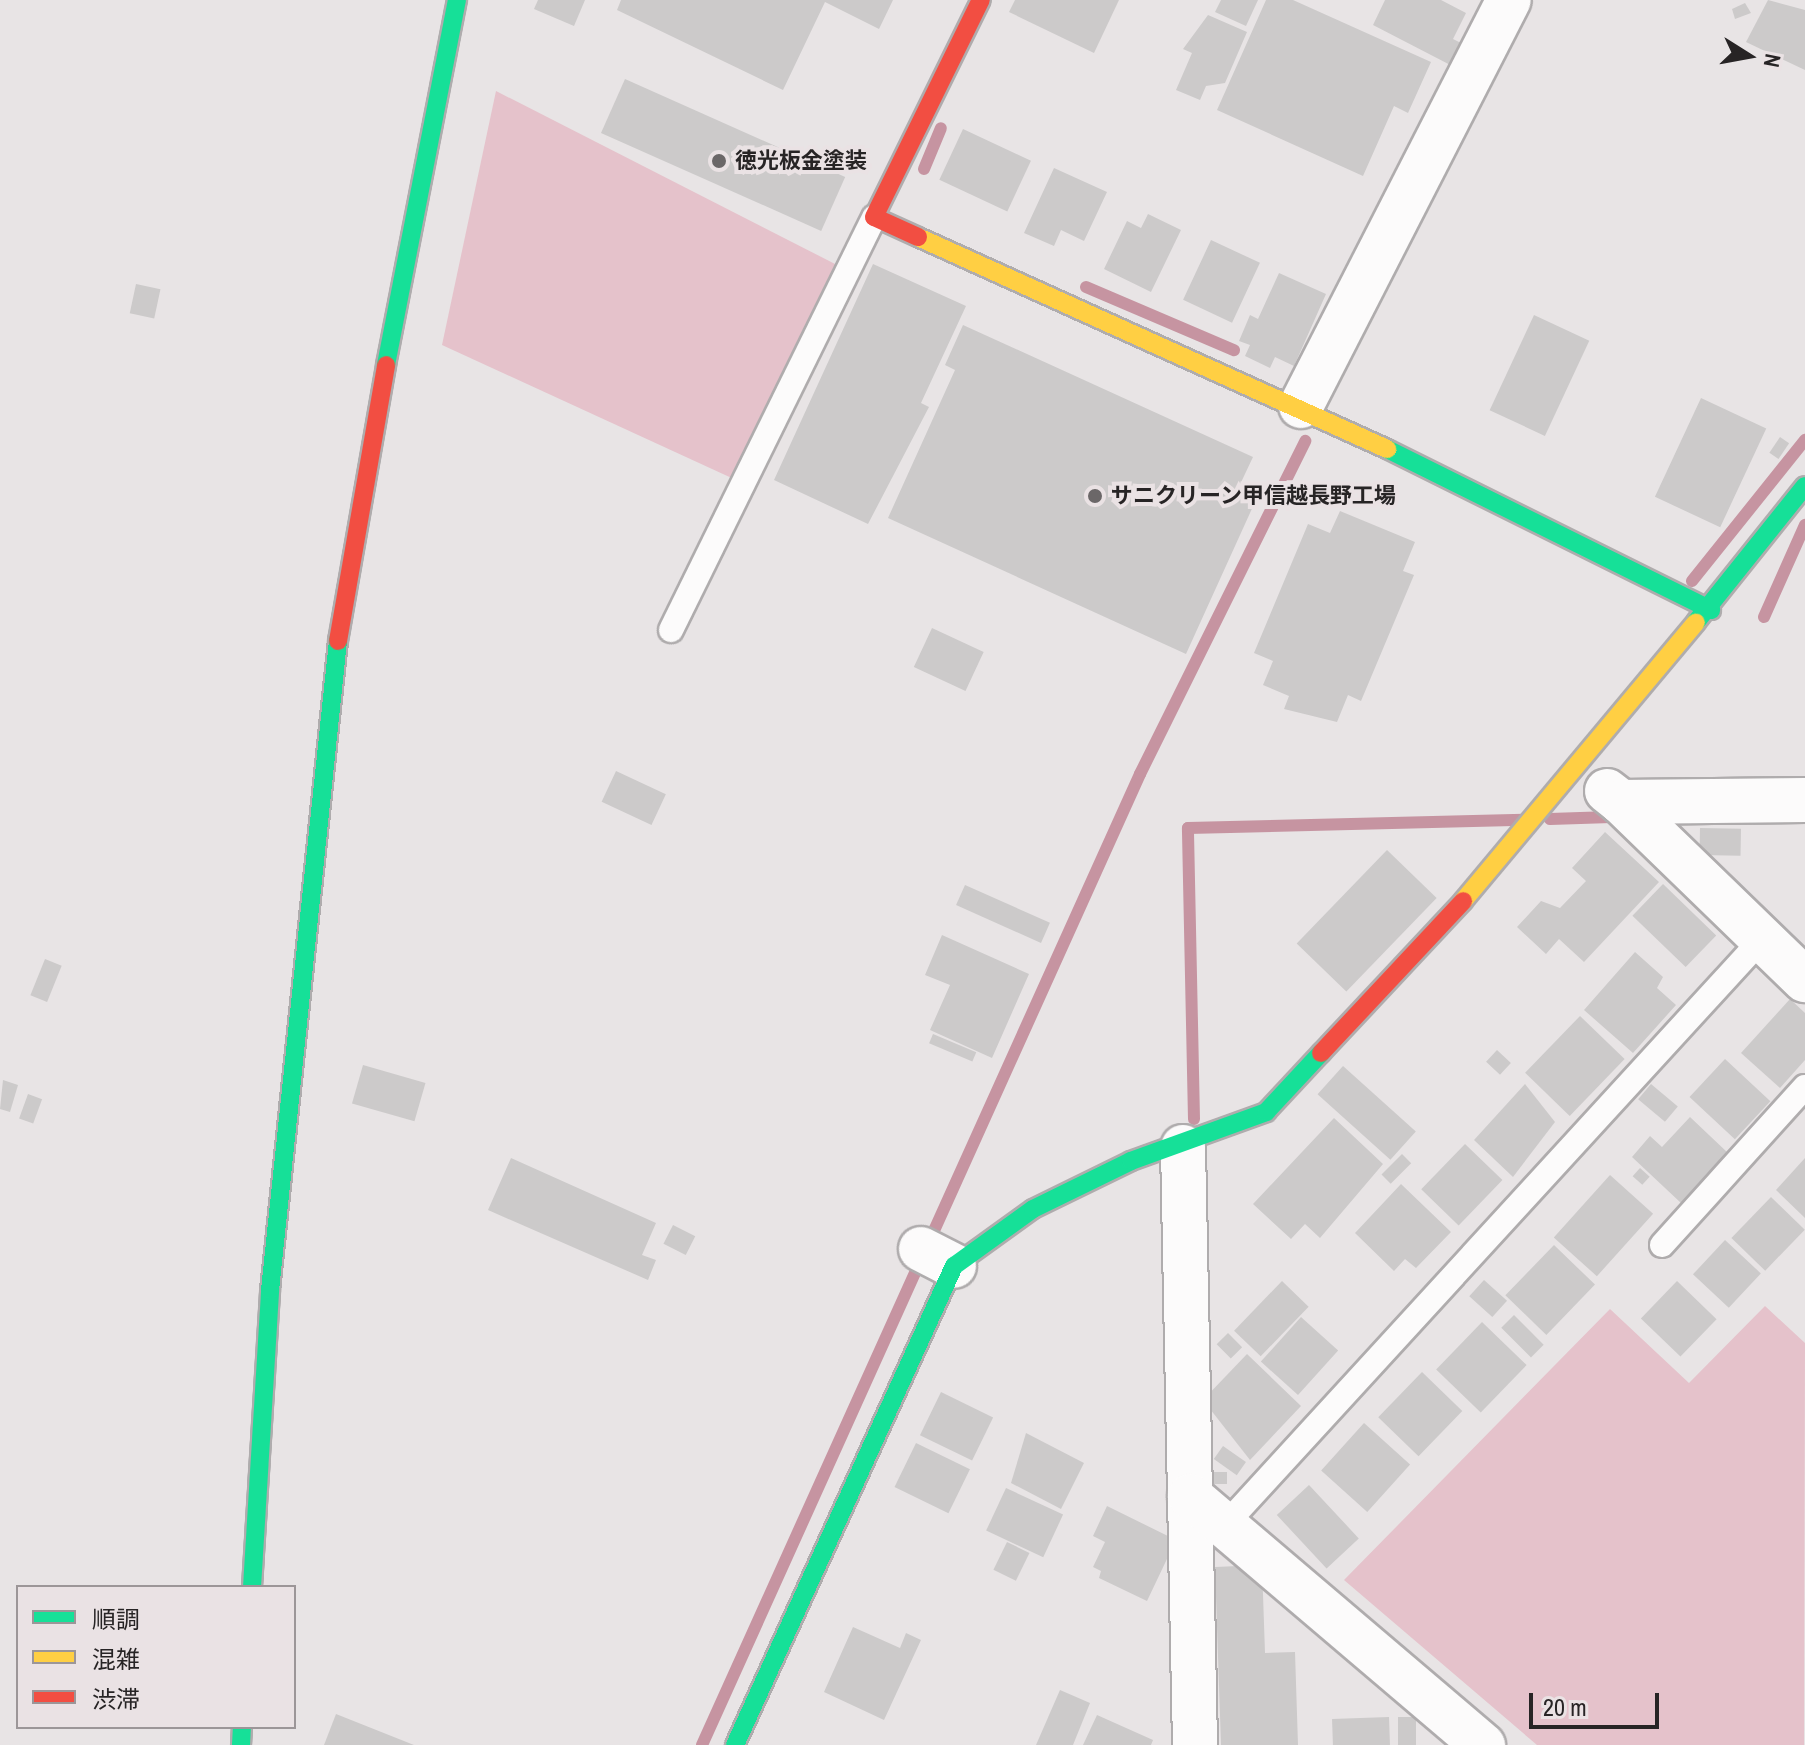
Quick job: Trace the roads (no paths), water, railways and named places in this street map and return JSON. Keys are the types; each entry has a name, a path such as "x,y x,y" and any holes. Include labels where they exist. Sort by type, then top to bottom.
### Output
{"street":[{"path":"252,1585 270,1290 346,568 457,0"},
{"path":"981,0 874,217 1301,406 1711,610"},
{"path":"1301,406 1509,0"},
{"path":"735,1745 937,1258 1131,1161 1183,1147 1266,1112 1532,827 1545,805 1711,610 1805,486"},
{"path":"1577,767 1621,802 1805,980"},
{"path":"1621,802 1805,800"},
{"path":"1183,1147 1195,1745"},
{"path":"1190,1496 1483,1745"}],"lane":[{"path":"671,630 874,217"},
{"path":"1225,1525 1762,939"},
{"path":"1662,1245 1805,1087"}],"waterway":[{"path":"924,169 941,128"},
{"path":"1086,287 1234,350"},
{"path":"1692,581 1805,440"},
{"path":"702,1745 1140,774 1305,441"},
{"path":"1764,617 1805,525"},
{"path":"1550,819 1611,817"},
{"path":"1194,1119 1188,828 1524,820"}],"place":[{"name":"徳光板金塗装","path":"719,161"},
{"name":"サニクリーン甲信越長野工場","path":"1095,496"}]}
